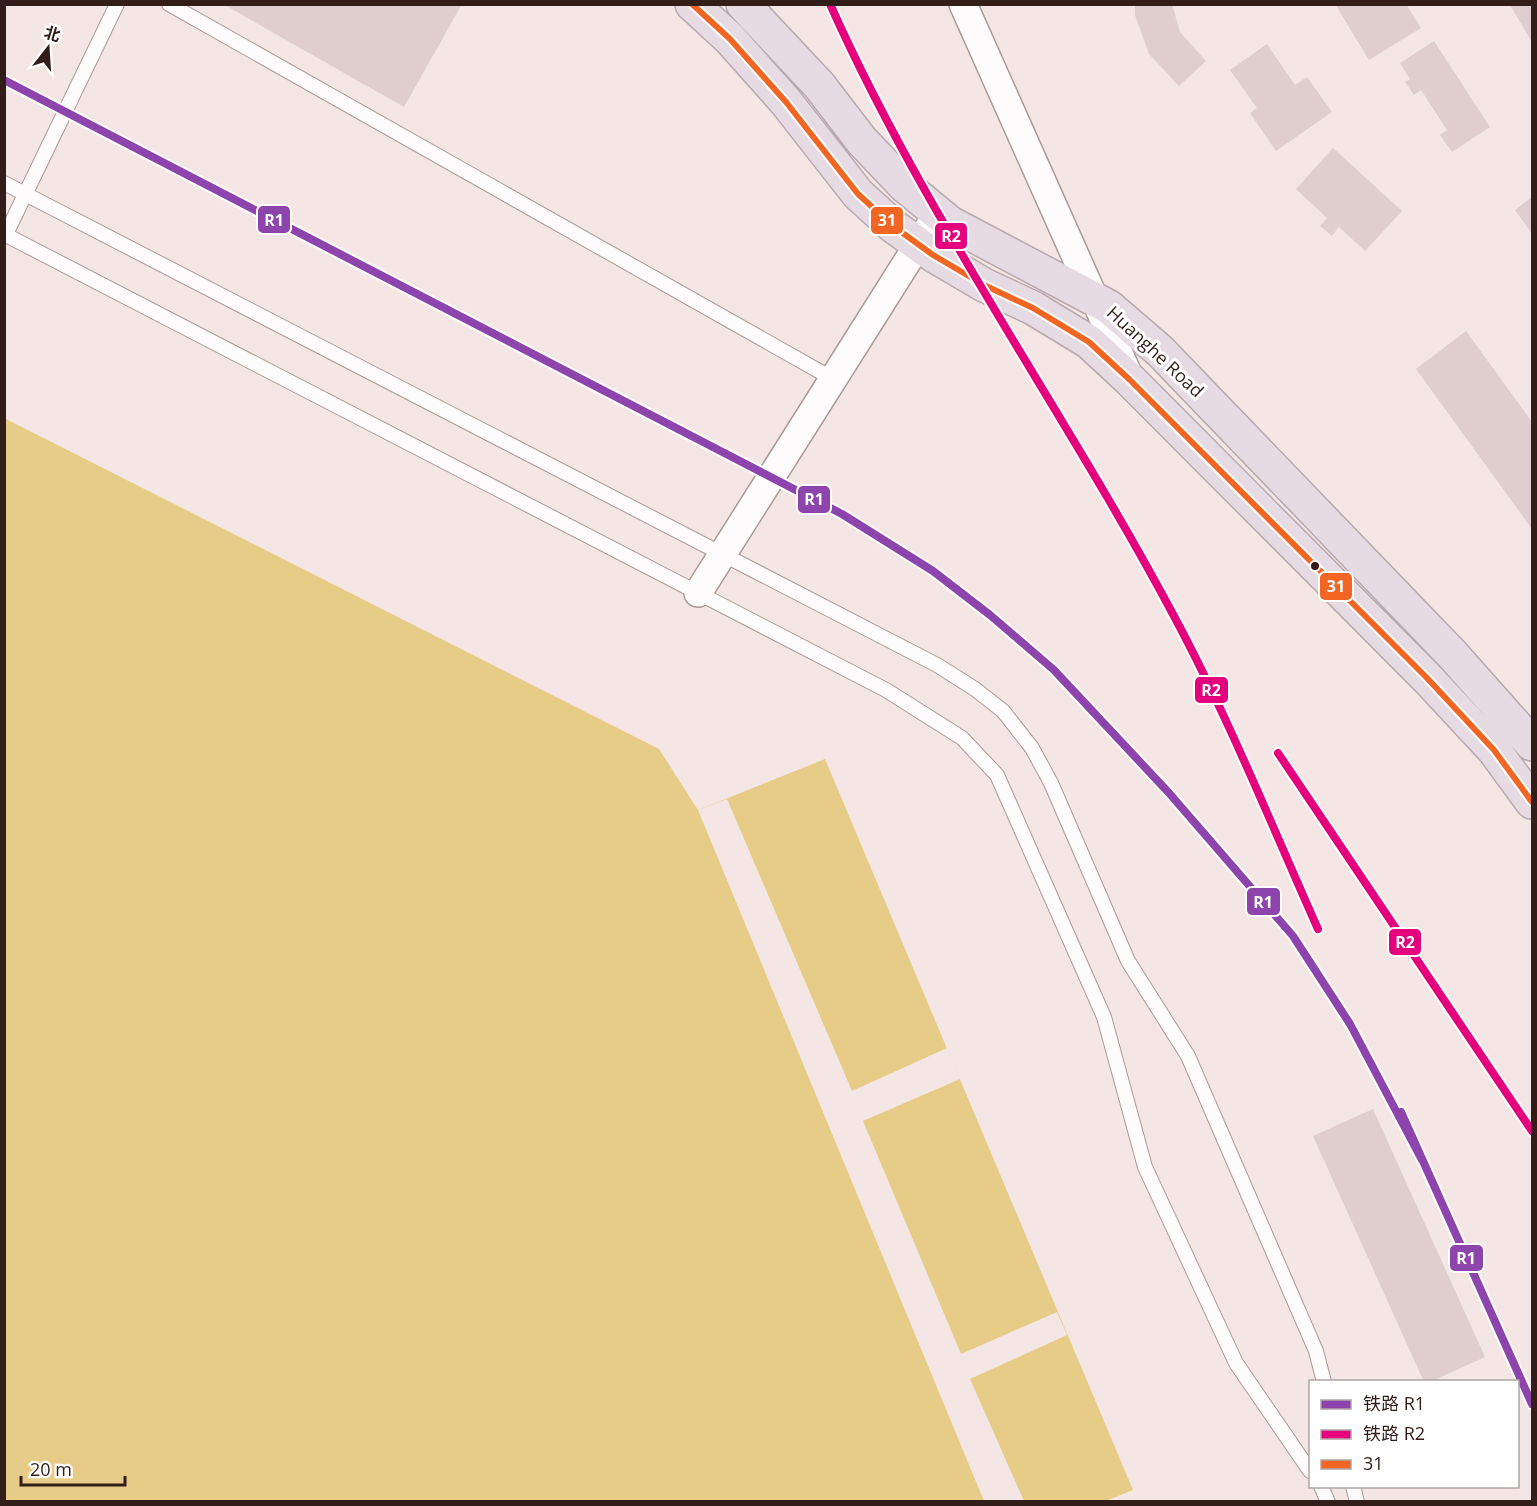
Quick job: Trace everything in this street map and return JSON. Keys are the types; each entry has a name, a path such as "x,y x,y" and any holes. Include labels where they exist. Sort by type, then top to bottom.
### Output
{"highway":[{"name":"Huanghe Road","path":"692,4 730,39 786,102 858,194 893,226 918,245 984,285 1034,308 1089,342 1130,380 1427,678 1494,750 1533,802"},
{"name":"Huanghe Road","path":"743,4 819,85 862,141 905,186 950,223 1109,307 1160,351 1452,654 1533,744"}],"street":[{"path":"963,4 1130,380"},
{"path":"698,593 938,213"}],"lane":[{"path":"117,4 27,194 5,234 925,712 962,738 998,775 1104,1017 1145,1167 1236,1364 1309,1468"},
{"path":"169,4 833,379"},
{"path":"4,183 937,665 975,689 1003,711 1032,748 1051,783 1128,961 1188,1056 1316,1351 1323,1380"},
{"path":"1322,1488 1328,1502"}],"shaded area":[{"path":"4,418 659,749 698,810 825,759 1133,1490 1133,1501 5,1501"}],"pier":[{"path":"727,799 852,1091 947,1048 960,1079 863,1121 961,1354 1057,1312 1067,1335 970,1379 1024,1501 984,1501 698,810"},
{"path":"1133,1490 1133,1501 1106,1501"}],"building":[{"path":"223,4 462,4 404,107"},
{"path":"1135,4 1172,4 1180,32 1206,61 1179,86 1149,54 1135,15"},
{"path":"1335,4 1406,4 1421,28 1369,60"},
{"path":"1510,5 1532,5 1532,42"},
{"path":"1434,41 1490,127 1452,152 1440,135 1447,130 1421,90 1414,95 1405,82 1410,79 1400,63"},
{"path":"1267,44 1295,85 1307,77 1332,112 1276,151 1250,113 1257,108 1230,70"},
{"path":"1333,148 1402,211 1365,251 1339,227 1332,236 1320,226 1327,218 1296,189"},
{"path":"1532,197 1532,234 1515,210"},
{"path":"1466,331 1532,422 1532,529 1416,369"},
{"path":"1373,1109 1485,1357 1434,1380 1423,1380 1313,1136"}],"rail line":[{"name":"R2","path":"830,4 909,162 1133,541 1175,618 1232,734 1318,929"},
{"name":"R1","path":"4,80 842,514 933,571 990,615 1054,670 1169,793 1293,936 1350,1024 1422,1160"},
{"name":"R2","path":"1278,753 1532,1131"},
{"name":"R1","path":"1401,1112 1532,1404"}],"transit line":[{"name":"31","path":"692,4 730,39 786,102 858,194 893,226 933,255 984,285 1033,308 1089,342 1130,380 1427,678 1494,750 1532,802"}]}
